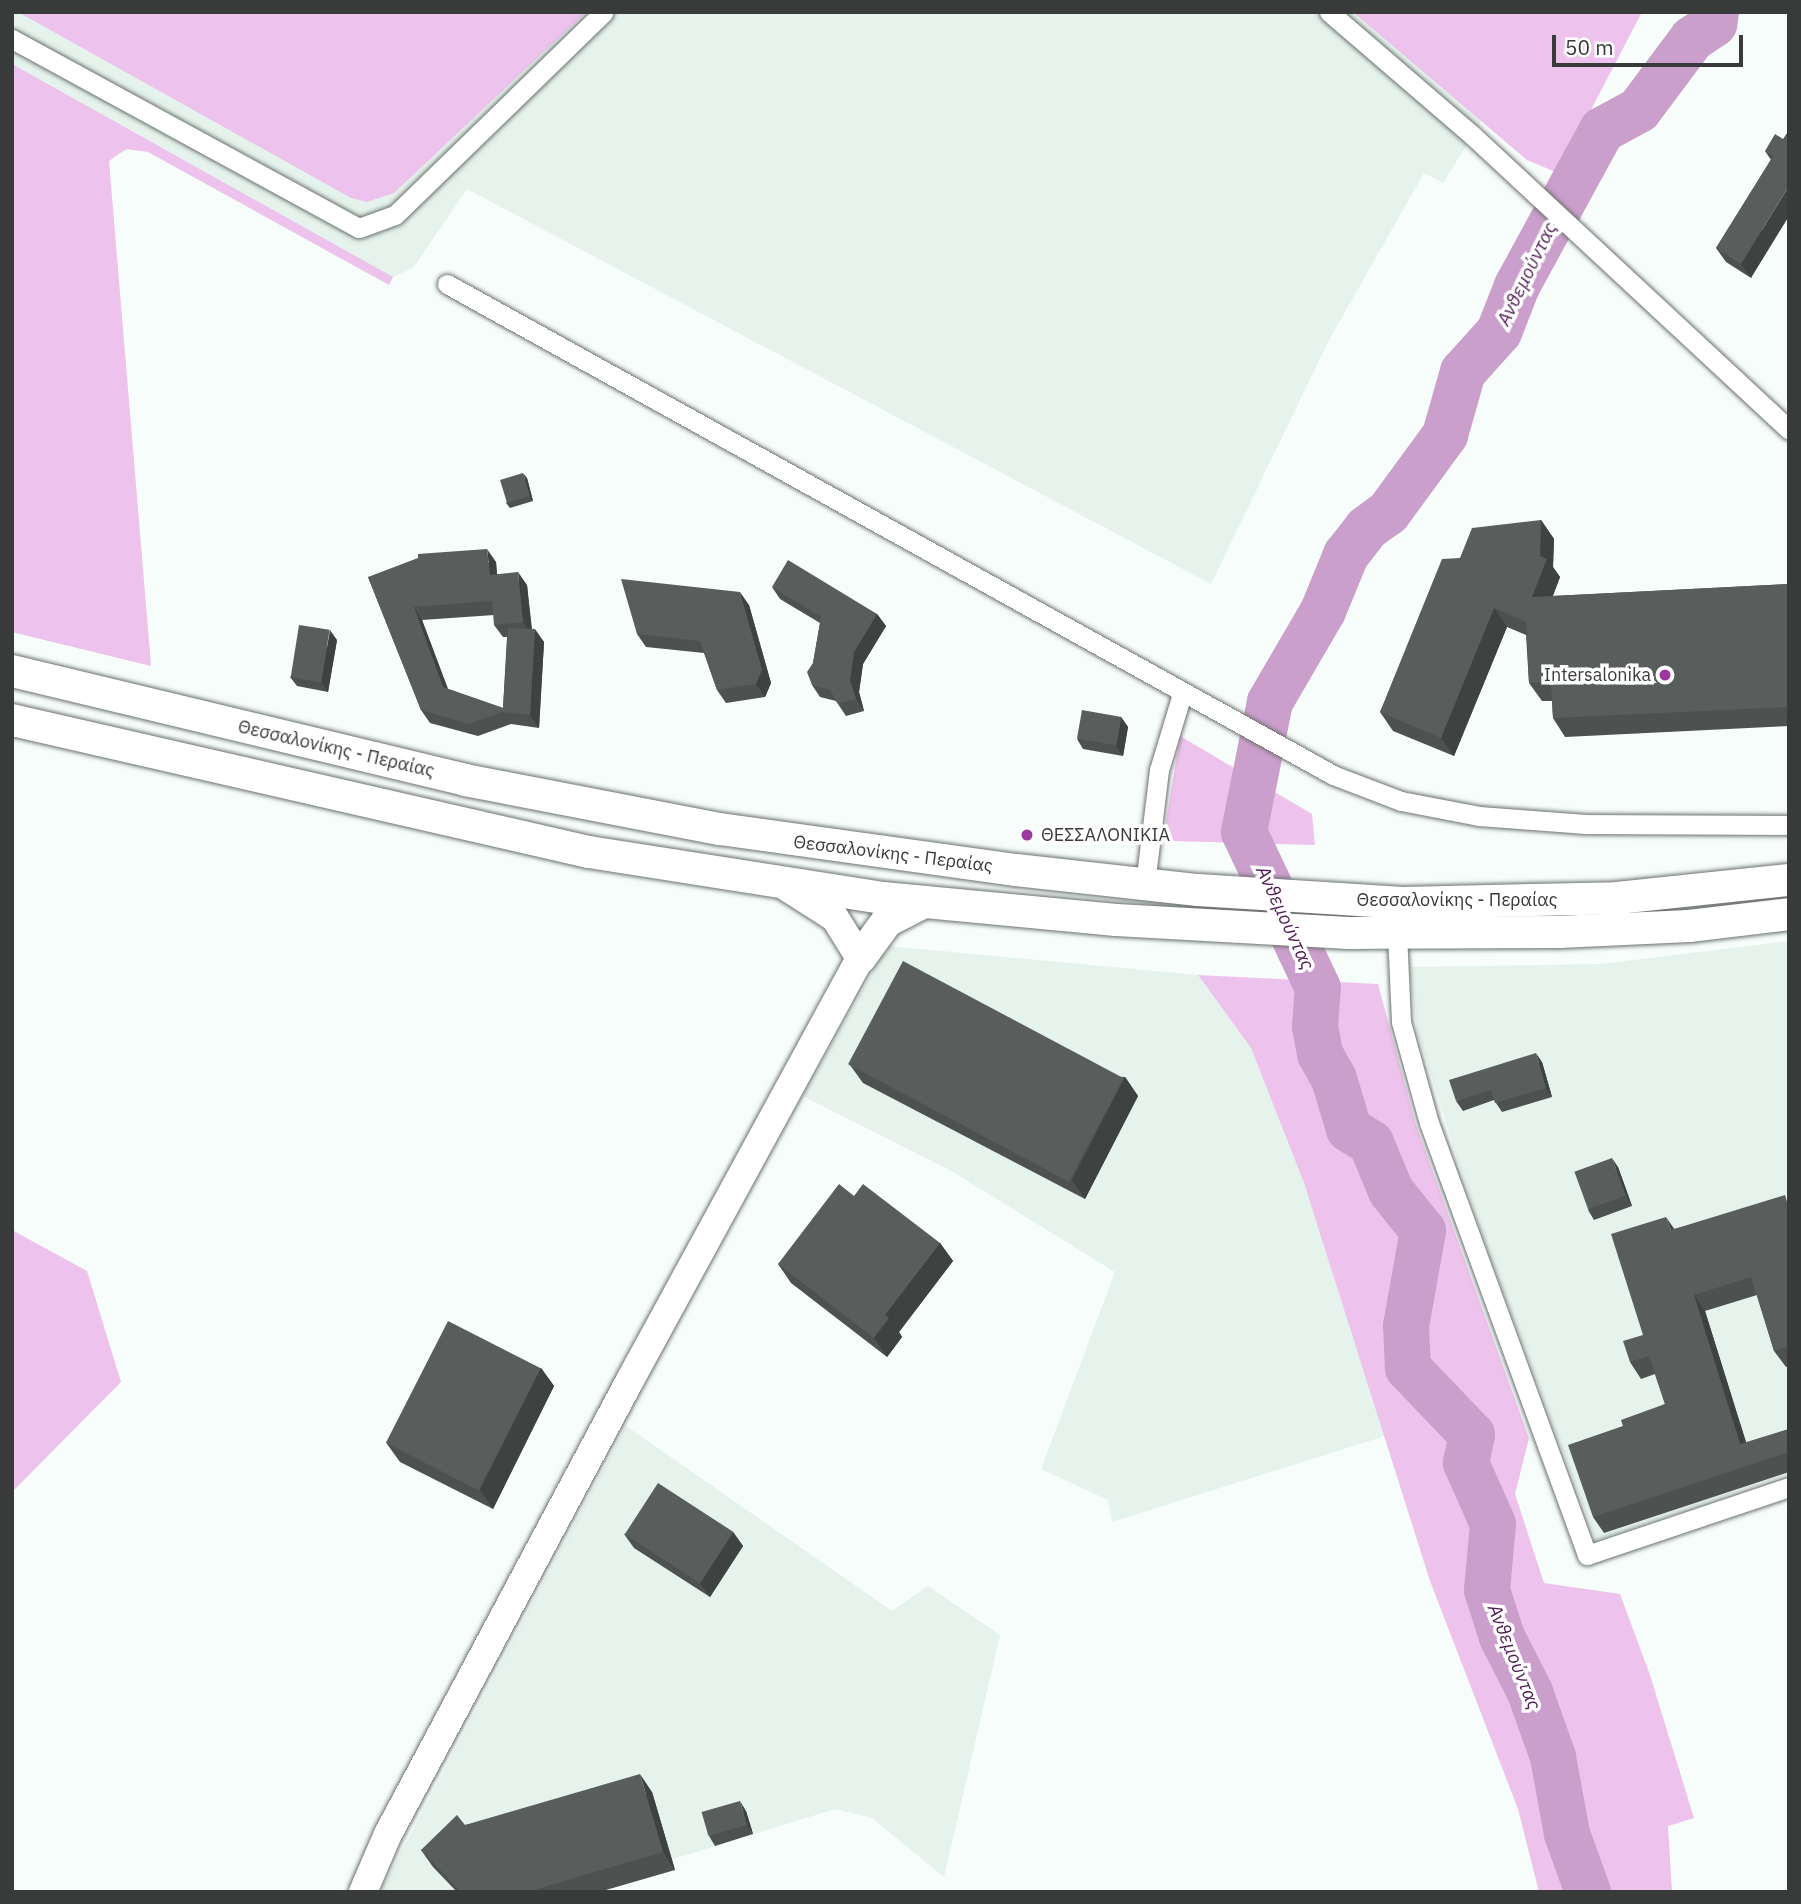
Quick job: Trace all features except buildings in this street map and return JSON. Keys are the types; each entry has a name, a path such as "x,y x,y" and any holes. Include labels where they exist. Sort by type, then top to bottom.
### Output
{"main road":[{"name":"Θεσσαλονίκης - Περαίας","path":"12,671 465,780 720,830 1145,884 1339,901 1617,898 1789,880"},
{"name":"Θεσσαλονίκης - Περαίας","path":"12,720 424,817 589,852 779,884 924,902 1198,926 1349,933 1608,930 1789,915"},
{"path":"860,958 887,921 924,902"}],"street":[{"path":"12,39 359,228 395,215 604,12"},
{"path":"1329,12 1537,195 1789,430"},
{"path":"447,284 1182,694 1333,775 1401,800 1479,816 1586,824 1789,825"},
{"path":"1145,884 1159,770 1182,694"},
{"path":"363,1892 388,1834 622,1394 860,958 835,918 779,884"},
{"path":"1397,933 1401,1022 1429,1123 1587,1555 1789,1487"}],"shaded area":[{"path":"12,12 1528,12 1488,110 1443,183 1424,173 1329,340 1211,584 467,189 413,268 393,277 389,285 148,152 137,148 114,154 109,162 151,666 12,632"},
{"path":"18,12 586,12 394,193 367,202 351,198"},
{"path":"1353,12 1642,12 1558,173 1527,160"},
{"path":"12,64 393,277 389,285 148,152 126,149 109,161 151,666 12,632"},
{"path":"1180,736 1312,814 1315,845 1171,841 1166,822"},
{"path":"1789,941 1789,1474 1596,1540 1479,1226 1417,1031 1409,967 1601,964"},
{"path":"887,946 1198,975 1251,1048 1304,1183 1385,1436 1112,1522 1108,1500 1041,1469 1115,1272 953,1172 803,1096"},
{"path":"1198,975 1378,984 1416,1125 1529,1438 1515,1494 1544,1583 1620,1594 1650,1675 1694,1818 1668,1826 1672,1892 1539,1892 1518,1809 1430,1581 1304,1183 1251,1048"},
{"path":"12,1230 87,1271 121,1382 12,1492"},
{"path":"626,1426 892,1611 928,1586 1000,1635 944,1877 872,1818 835,1809 567,1892 380,1892"}],"waterway":[{"name":"Ανθεμούντας","path":"1588,1892 1567,1834 1553,1757 1530,1692 1502,1637 1487,1590 1493,1524 1466,1463 1472,1435 1408,1368 1406,1326 1423,1231 1391,1191 1371,1143 1349,1129 1334,1079 1320,1054 1315,1027 1318,988 1244,832 1270,702 1323,611 1346,555 1367,528 1388,513 1445,435 1463,372 1499,332 1517,286 1602,130 1639,110 1692,39 1714,24 1716,12"}],"place":[{"name":"Intersalonika","path":"1665,675"},
{"name":"ΘΕΣΣΑΛΟΝΙΚΙΑ","path":"1027,835"}]}
